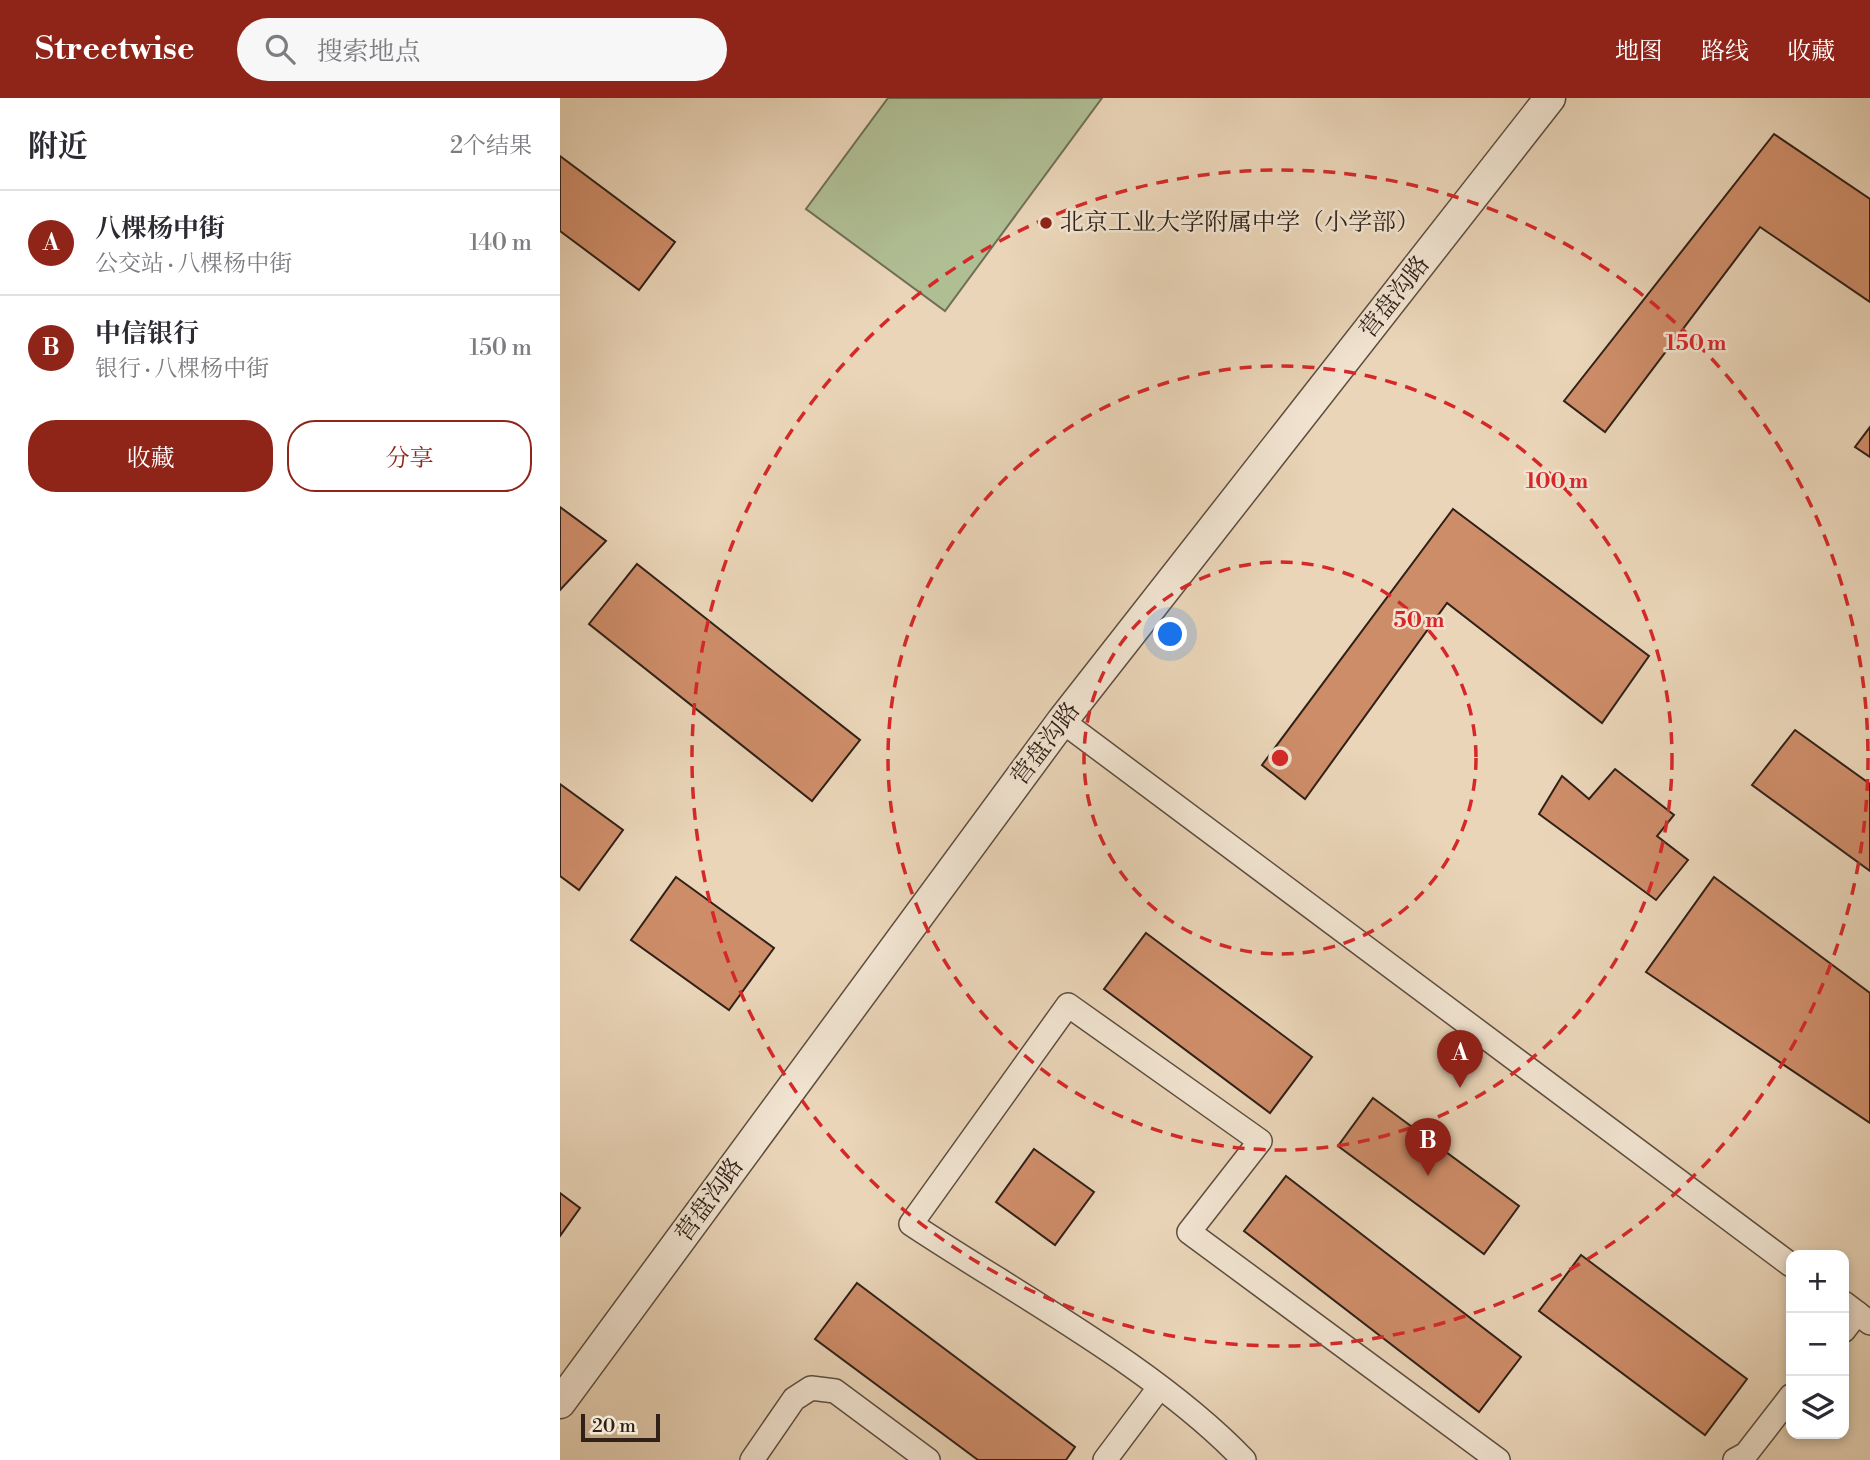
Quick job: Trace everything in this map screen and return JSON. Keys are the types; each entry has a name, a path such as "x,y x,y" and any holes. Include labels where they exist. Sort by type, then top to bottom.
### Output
{"street":[{"name":"营盘沟路","path":"560,1404 1062,721 1550,98"},
{"path":"1062,721 1786,1261"},
{"path":"1244,1460 1212,1426 1159,1388 911,1224 1068,1005 1261,1141 1189,1232 1498,1460"},
{"path":"752,1460 794,1399 811,1388 835,1391 928,1460"},
{"path":"1105,1460 1159,1388"},
{"path":"1735,1460 1746,1454 1786,1402"}],"green space":[{"path":"888,98 1102,98 945,311 806,209"}],"building":[{"path":"1774,134 1870,199 1870,302 1760,227 1605,432 1564,401"},
{"path":"560,156 675,242 639,290 560,231"},
{"path":"1870,427 1870,457 1855,447"},
{"path":"560,507 606,541 560,590"},
{"path":"1453,509 1649,656 1602,723 1447,603 1305,799 1262,765"},
{"path":"637,564 860,740 812,801 589,624"},
{"path":"1795,730 1870,784 1870,871 1752,785"},
{"path":"1615,769 1674,815 1657,836 1688,860 1656,900 1539,814 1562,776 1589,799"},
{"path":"560,784 623,830 579,890 560,876"},
{"path":"676,877 774,948 729,1010 631,940"},
{"path":"1714,877 1870,993 1870,1123 1646,972"},
{"path":"1146,933 1312,1057 1270,1113 1104,989"},
{"path":"1373,1098 1519,1206 1484,1254 1338,1146"},
{"path":"1034,1149 1094,1192 1055,1245 996,1202"},
{"path":"1286,1176 1521,1357 1479,1412 1244,1231"},
{"path":"560,1193 580,1208 560,1236"},
{"path":"1581,1255 1747,1379 1705,1435 1539,1311"},
{"path":"857,1283 1075,1447 1066,1460 978,1460 815,1339"}],"place":[{"name":"北京工业大学附属中学（小学部）","path":"1046,223"},
{"name":"八棵杨中街","path":"1460,1088"},
{"name":"中信银行","path":"1428,1176"}]}
